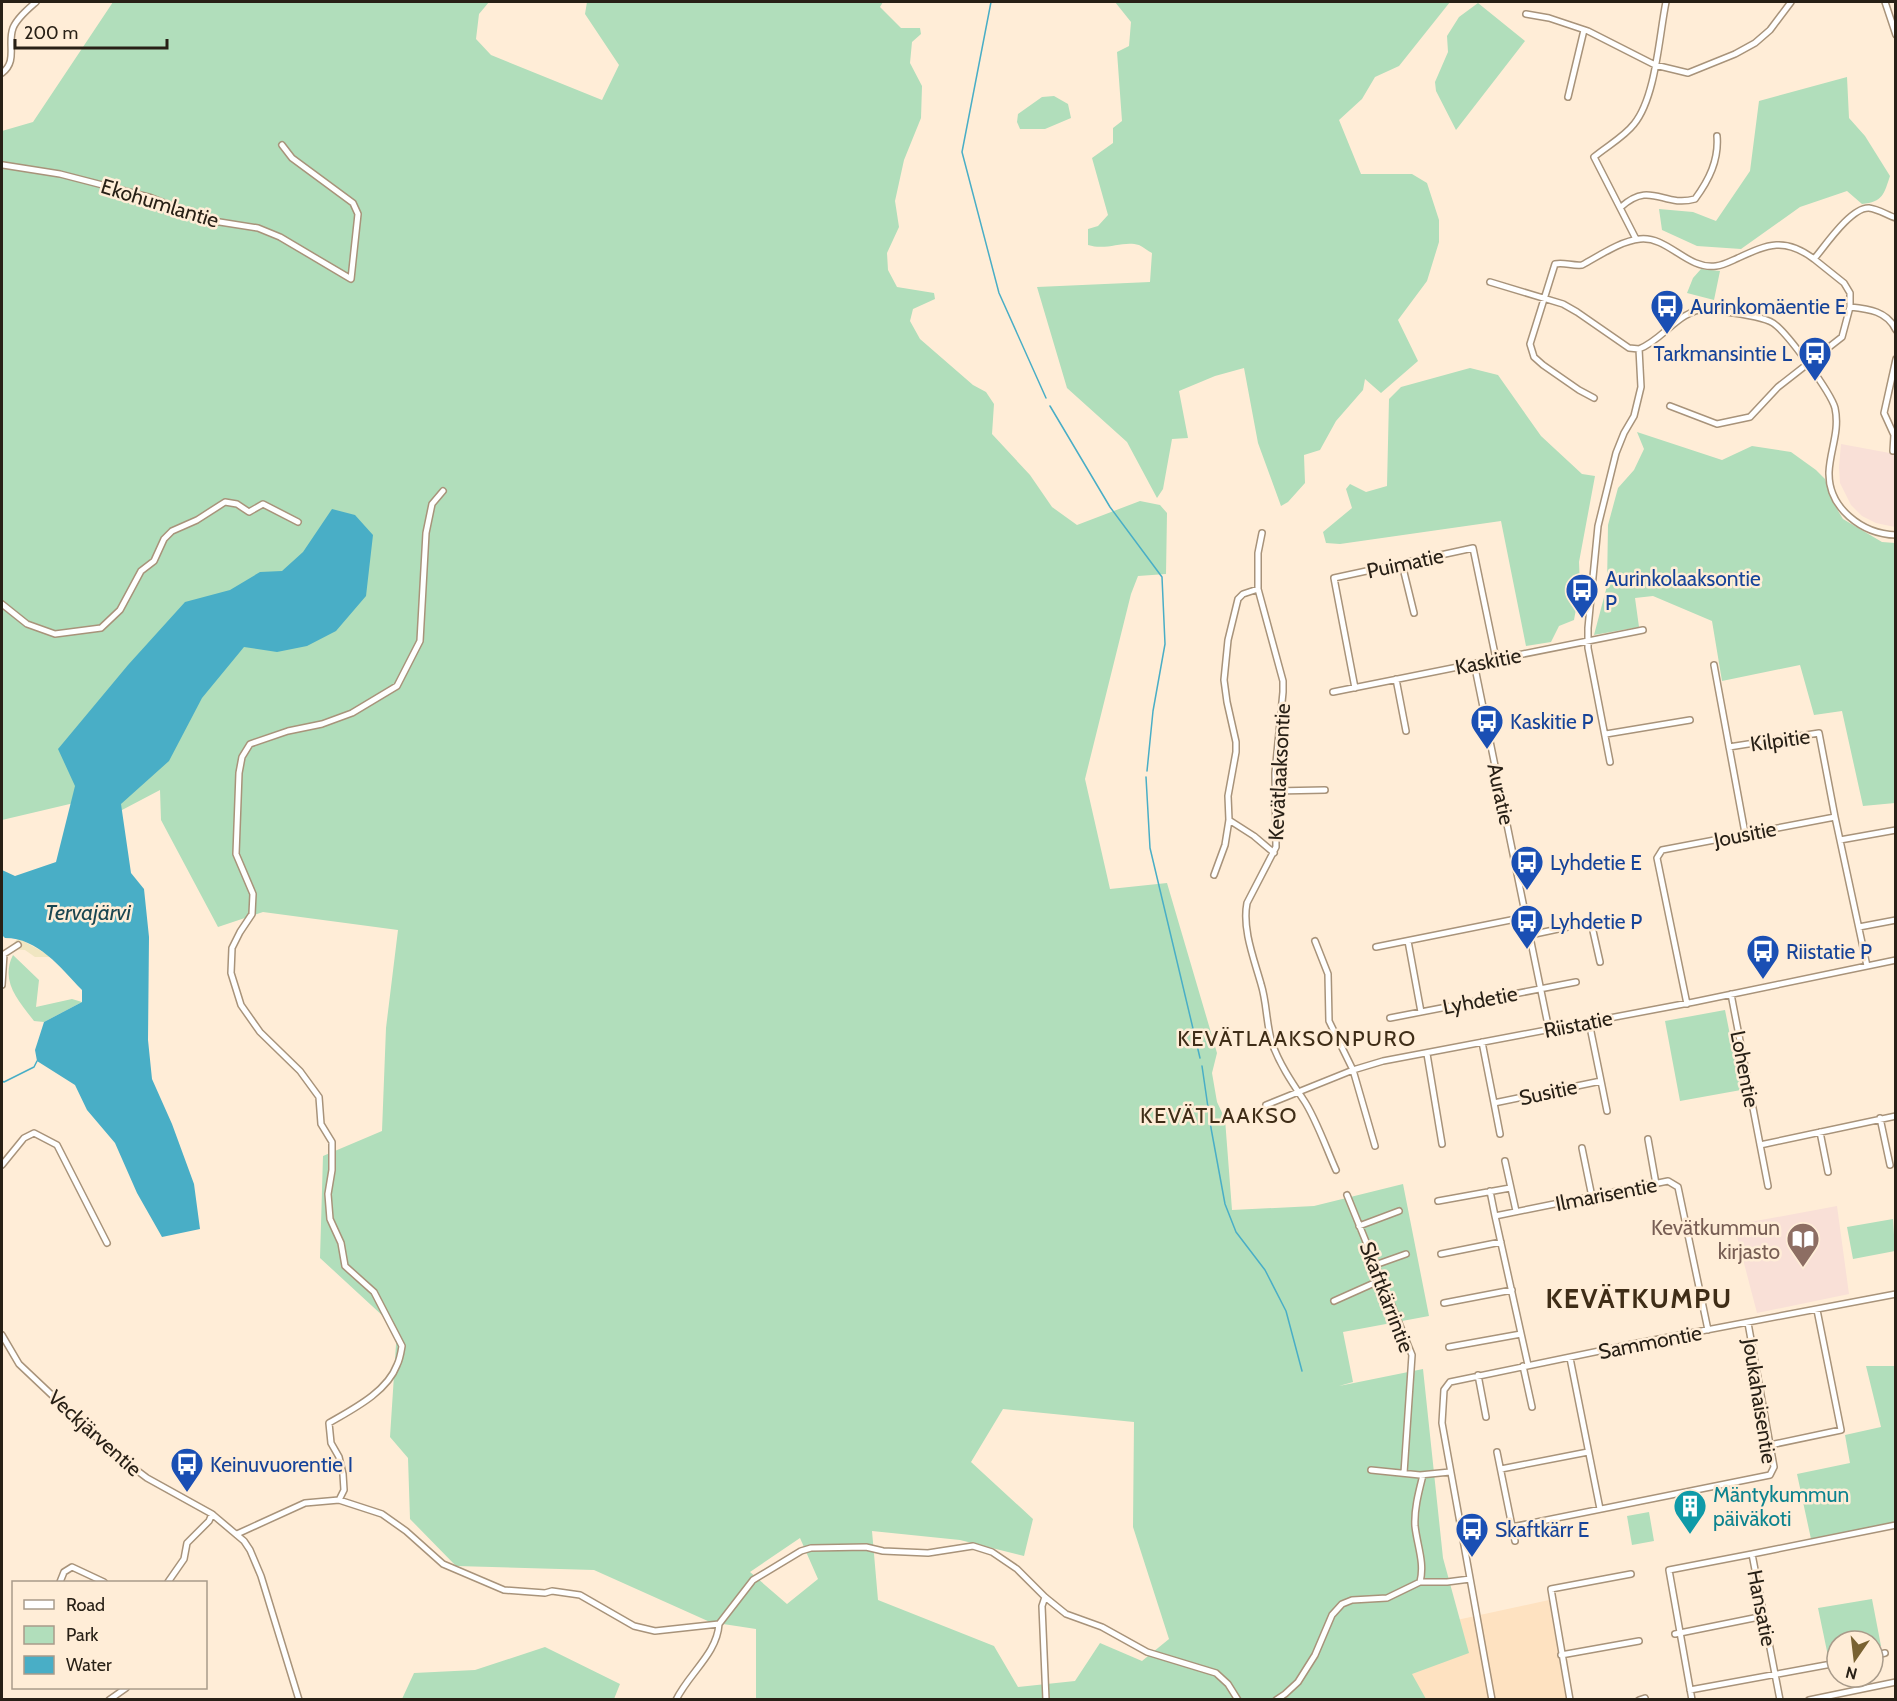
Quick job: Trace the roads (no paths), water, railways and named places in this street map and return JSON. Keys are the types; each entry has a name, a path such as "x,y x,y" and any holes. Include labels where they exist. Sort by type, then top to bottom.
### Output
{"street":[{"path":"2,73 8,69 13,54 11,35 14,24 36,2"},
{"path":"1636,239 1594,157 1634,125 1642,112 1655,65 1666,2"},
{"path":"1526,14 1549,18 1584,30 1655,65 1688,73 1736,54 1760,39 1791,2"},
{"path":"1885,2 1896,35"},
{"path":"1568,97 1584,30"},
{"path":"1621,207 1630,198 1642,194 1676,201 1695,199 1702,190 1715,162 1718,152 1717,136"},
{"name":"Ekohumlantie","path":"2,166 60,174 149,197 207,220 258,228 280,237 351,279 358,214 353,203 292,158 282,145"},
{"path":"1814,259 1859,210 1870,208 1896,218"},
{"path":"1594,398 1579,390 1534,357 1530,344 1555,264 1581,265 1636,239 1653,240 1691,261 1706,266 1727,263 1774,244 1794,247 1814,259 1844,283 1850,293 1850,307 1842,337 1778,387 1750,417 1717,424 1670,406"},
{"path":"1490,282 1544,297 1577,312 1629,348 1639,349 1697,309 1765,319 1775,324 1832,397 1837,427 1829,476 1831,488 1838,502 1849,517 1859,525 1878,533 1896,535"},
{"path":"1850,307 1870,309 1884,315 1896,330"},
{"path":"1610,762 1587,641 1598,526 1616,453 1638,403 1641,387 1639,349"},
{"path":"1893,452 1894,435 1884,413 1896,359"},
{"path":"339,1500 344,1490 343,1474 339,1456 331,1443 329,1423 360,1405 378,1390 397,1367 402,1346 374,1292 345,1266 341,1243 330,1219 328,1194 332,1170 332,1142 321,1124 319,1097 300,1071 260,1032 241,1005 231,973 232,948 252,914 253,894 236,854 239,773 242,757 250,744 288,730 322,724 352,713 397,686 420,641 426,533 432,504 443,491"},
{"path":"2,604 27,624 55,634 101,628 120,610 141,571 154,561 164,538 172,531 197,520 225,502 237,504 249,512 263,504 298,522"},
{"name":"Kevätlaaksontie","path":"1262,532 1258,553 1258,590 1283,681 1275,773 1277,832 1274,853 1247,903 1245,912 1250,943 1264,995 1272,1044 1283,1067 1304,1100 1336,1170"},
{"name":"Puimatie","path":"1355,688 1335,578 1473,548 1496,659"},
{"path":"1402,564 1414,613"},
{"path":"1214,875 1225,845 1229,820 1228,796 1236,742 1224,680 1226,658 1238,599 1243,594 1258,590"},
{"name":"Kaskitie","path":"1333,692 1642,630"},
{"name":"Auratie","path":"1474,663 1549,1030"},
{"path":"1714,665 1745,833"},
{"path":"1396,680 1406,731"},
{"path":"1606,734 1690,720"},
{"name":"Kilpitie","path":"1729,747 1819,733 1835,817"},
{"path":"1275,791 1325,790"},
{"path":"1835,817 1868,966"},
{"name":"Jousitie","path":"1687,1004 1657,858 1658,853 1662,850 1745,833 1835,817"},
{"path":"1229,820 1242,827 1274,853"},
{"path":"1840,840 1896,830"},
{"path":"1376,947 1526,917"},
{"path":"1859,927 1896,920"},
{"path":"1530,935 1591,922 1600,963"},
{"path":"1316,941 1328,974 1329,1021 1353,1070 1375,1146"},
{"name":"Lyhdetie","path":"1408,941 1420,1012"},
{"path":"2,984 4,954 18,945"},
{"name":"Riistatie","path":"1266,1105 1353,1070 1383,1061 1687,1004 1896,960"},
{"name":"Lyhdetie","path":"1390,1018 1576,982"},
{"name":"Lohentie","path":"1731,994 1768,1186"},
{"name":"Susitie","path":"1589,1022 1607,1111"},
{"name":"Susitie","path":"1482,1042 1500,1134"},
{"path":"1427,1054 1442,1144"},
{"name":"Susitie","path":"1494,1103 1601,1081"},
{"path":"1760,1145 1896,1116"},
{"path":"1880,1118 1890,1165"},
{"path":"1820,1132 1828,1172"},
{"path":"2,1165 24,1138 34,1133 57,1145 107,1243"},
{"path":"1648,1138 1656,1184"},
{"path":"1582,1148 1592,1197"},
{"path":"1505,1161 1516,1211"},
{"name":"Ilmarisentie","path":"1495,1216 1668,1181 1678,1187 1708,1330"},
{"path":"1438,1201 1510,1188"},
{"path":"1490,1191 1521,1334 1532,1407"},
{"name":"Skaftkärrintie","path":"1347,1195 1412,1355 1404,1473"},
{"path":"1359,1226 1399,1211"},
{"path":"1441,1254 1501,1242"},
{"path":"1375,1265 1406,1254"},
{"path":"1334,1301 1381,1280"},
{"path":"1444,1303 1512,1290"},
{"name":"Sammontie","path":"1450,1472 1442,1423 1444,1390 1452,1380 1896,1294"},
{"path":"1770,1445 1841,1430 1817,1310"},
{"name":"Joukahaisentie","path":"1600,1509 1770,1475 1774,1467 1748,1323"},
{"path":"1449,1347 1521,1334"},
{"name":"Veckjärventie","path":"2,1335 19,1364 110,1450 147,1478 212,1514 237,1534 250,1550 261,1576 299,1700"},
{"path":"1512,1527 1600,1509 1570,1358"},
{"path":"1479,1375 1486,1417"},
{"path":"1497,1452 1515,1541"},
{"path":"1501,1469 1588,1452"},
{"path":"1371,1470 1423,1475 1450,1472 1492,1700"},
{"path":"1420,1582 1422,1567 1415,1525 1415,1510 1423,1475"},
{"path":"237,1534 304,1503 339,1500 382,1514 406,1531 443,1564 504,1590 545,1593 552,1591 580,1596 634,1626 655,1631 719,1624"},
{"path":"169,1581 184,1559 187,1543 209,1521 212,1514"},
{"name":"Hansatie","path":"1780,1700 1752,1554 1896,1525"},
{"path":"676,1700 682,1688 710,1652 719,1636 719,1624 753,1580 801,1551 811,1548 866,1547 883,1551 928,1553 973,1546 992,1552 1017,1569 1066,1614 1102,1628 1147,1652 1216,1673 1228,1684 1238,1700"},
{"path":"1692,1700 1677,1634 1669,1570 1752,1554"},
{"path":"60,1581 64,1572 72,1567 102,1581"},
{"path":"1570,1700 1551,1589 1631,1574"},
{"path":"1276,1700 1298,1682 1316,1655 1332,1615 1342,1604 1352,1600 1387,1598 1420,1582 1470,1579"},
{"path":"1045,1597 1042,1606 1047,1700"},
{"path":"1677,1634 1764,1616"},
{"path":"1562,1655 1639,1641"},
{"path":"1690,1690 1825,1665"},
{"path":"1809,1700 1896,1682"},
{"path":"109,1700 125,1689"}],"water":[{"name":"Tervajärvi","path":"332,509 355,515 373,535 366,596 336,631 307,646 277,652 244,647 202,698 169,761 121,804 131,873 144,889 149,937 148,1040 152,1079 172,1124 194,1184 200,1229 162,1237 137,1193 115,1143 87,1110 75,1085 37,1061 35,1050 44,1022 82,1002 82,990 57,963 38,948 17,939 5,938 2,935 2,870 15,876 56,862 75,786 58,749 128,665 185,602 230,590 260,572 282,571 303,552"}],"waterway":[{"path":"991,2 962,152 999,293 1046,398"},
{"path":"1050,406 1110,507 1162,577 1165,644 1153,711 1147,771"},
{"path":"1146,777 1150,848 1200,1058"},
{"path":"2,1081 34,1067 37,1061"},
{"path":"1202,1066 1225,1204 1236,1232 1265,1270 1286,1311 1302,1371"}],"place":[{"name":"Aurinkomäentie E","path":"1667,335"},
{"name":"Tarkmansintie L","path":"1815,382"},
{"name":"Aurinkolaaksontie P","path":"1582,619"},
{"name":"Kaskitie P","path":"1487,750"},
{"name":"Lyhdetie E","path":"1527,891"},
{"name":"Lyhdetie P","path":"1527,950"},
{"name":"Riistatie P","path":"1763,980"},
{"name":"Kevätkummun kirjasto","path":"1803,1268"},
{"name":"Keinuvuorentie I","path":"187,1493"},
{"name":"Mäntykummun päiväkoti","path":"1690,1535"},
{"name":"Skaftkärr E","path":"1472,1558"}],"district":[{"name":"KEVÄTLAAKSONPURO","path":"1297,1038"},
{"name":"KEVÄTLAAKSO","path":"1219,1115"},
{"name":"KEVÄTKUMPU","path":"1639,1298"}]}
